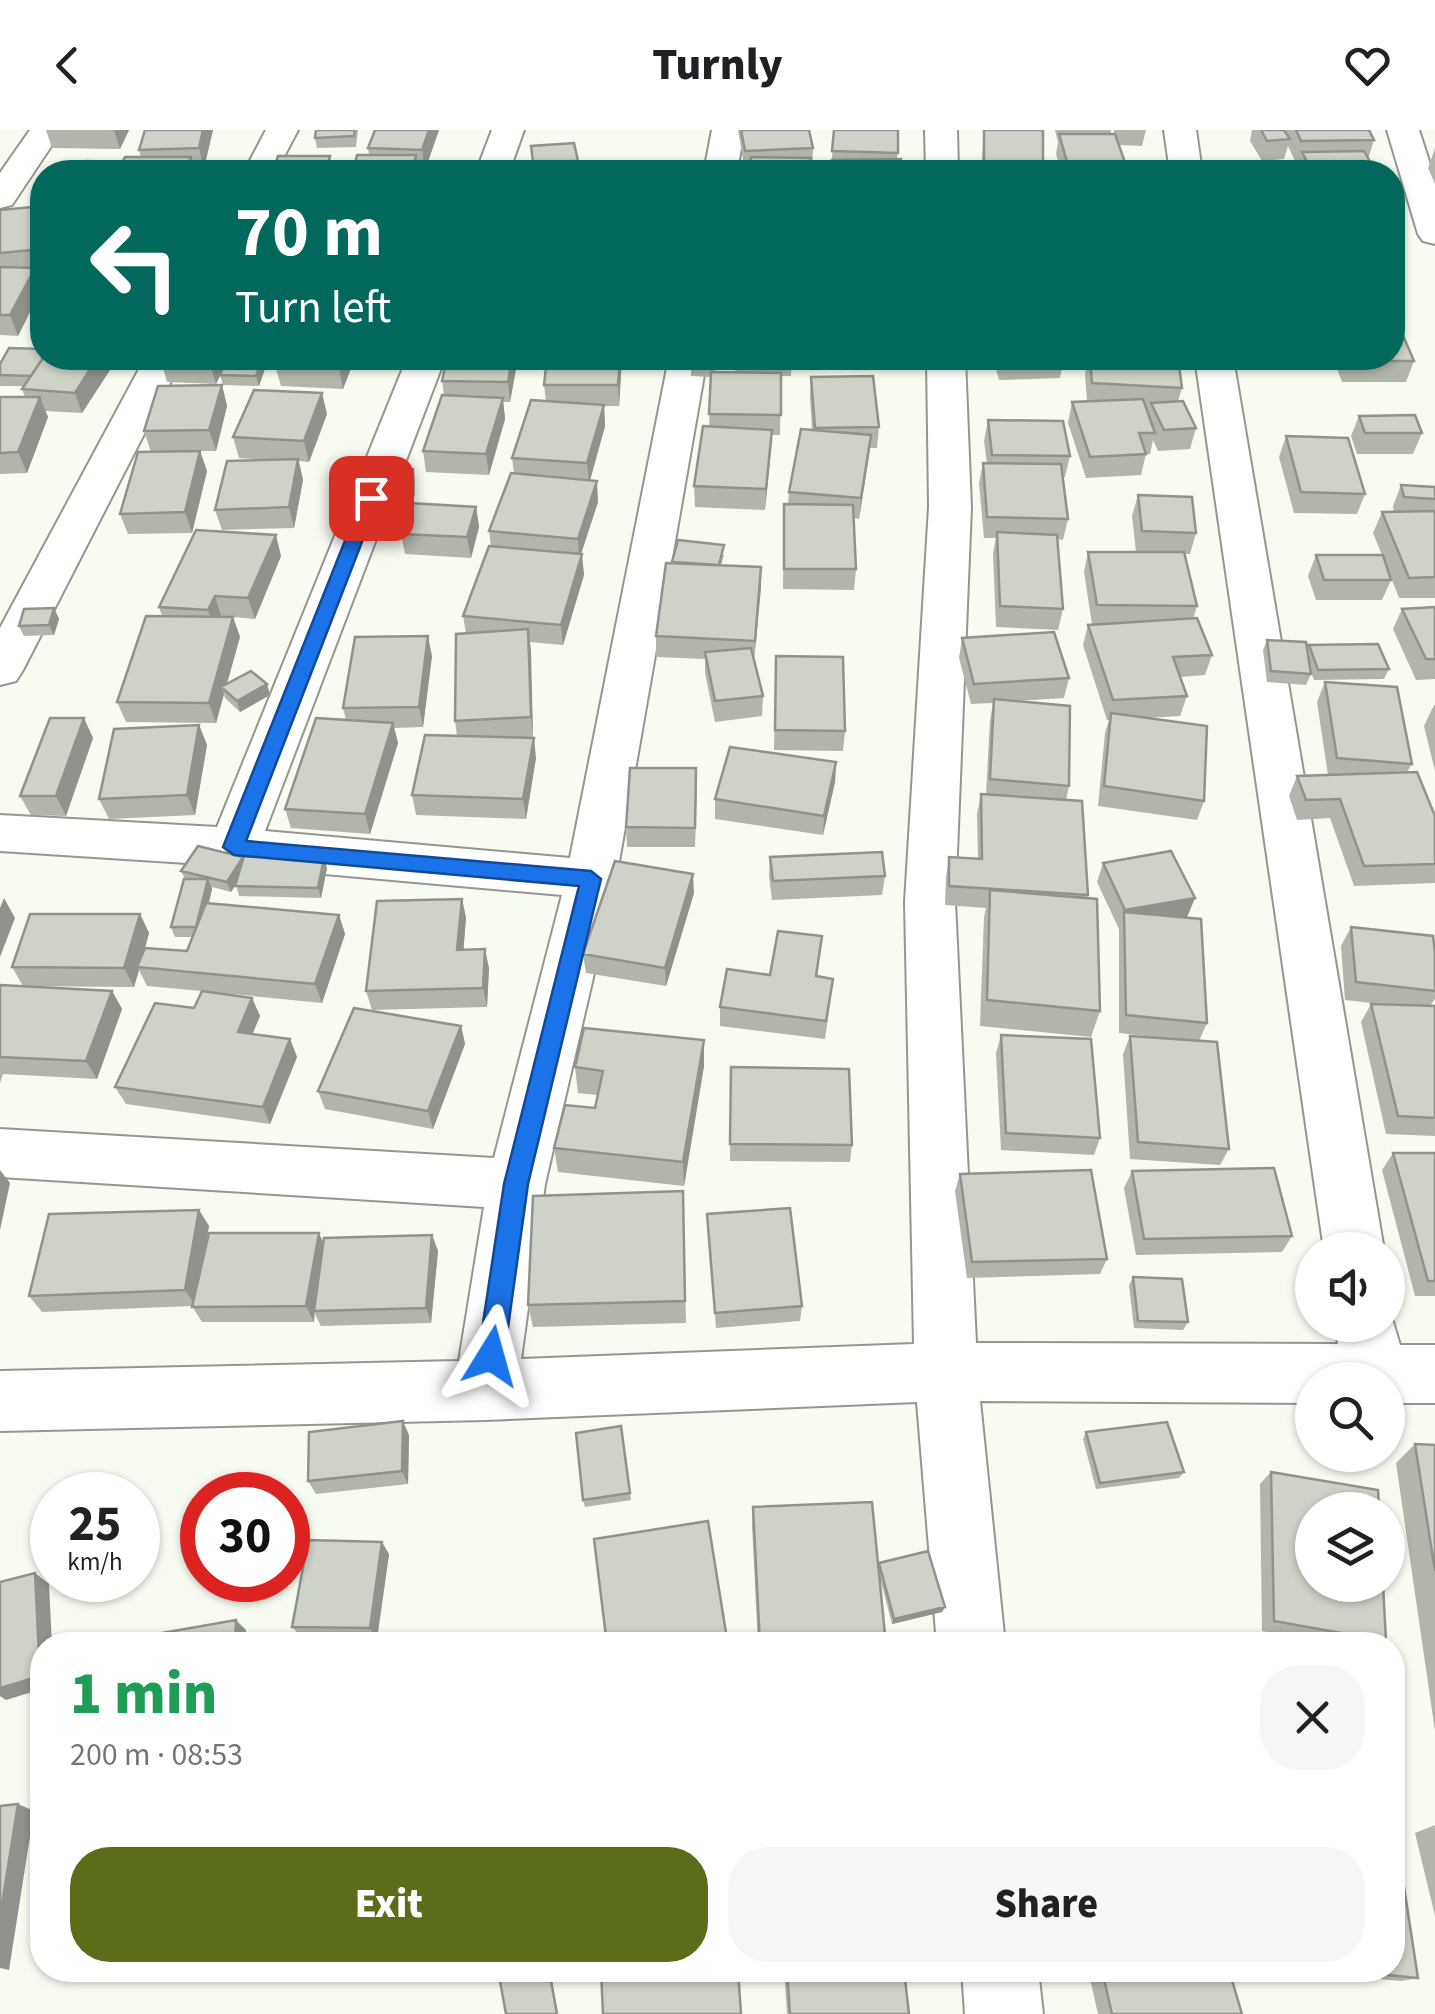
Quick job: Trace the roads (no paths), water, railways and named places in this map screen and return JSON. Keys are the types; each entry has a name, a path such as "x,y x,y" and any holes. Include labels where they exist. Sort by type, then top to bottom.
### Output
{"street":[{"path":"0,198 46,130"},
{"path":"266,160 282,130"},
{"path":"497,160 508,130"},
{"path":"723,160 728,130"},
{"path":"941,130 942,160"},
{"path":"1180,130 1184,160"},
{"path":"1403,130 1435,234"},
{"path":"0,670 158,370"},
{"path":"234,847 421,370"},
{"path":"486,1390 516,1184 591,879 686,370"},
{"path":"946,370 950,507 930,902 946,1372 970,1632"},
{"path":"1216,370 1351,1232"},
{"path":"0,833 234,847 591,879"},
{"path":"0,1153 516,1184"},
{"path":"0,1402 486,1390 1370,1350 1435,1374"},
{"path":"1001,1982 1004,2014"}]}
